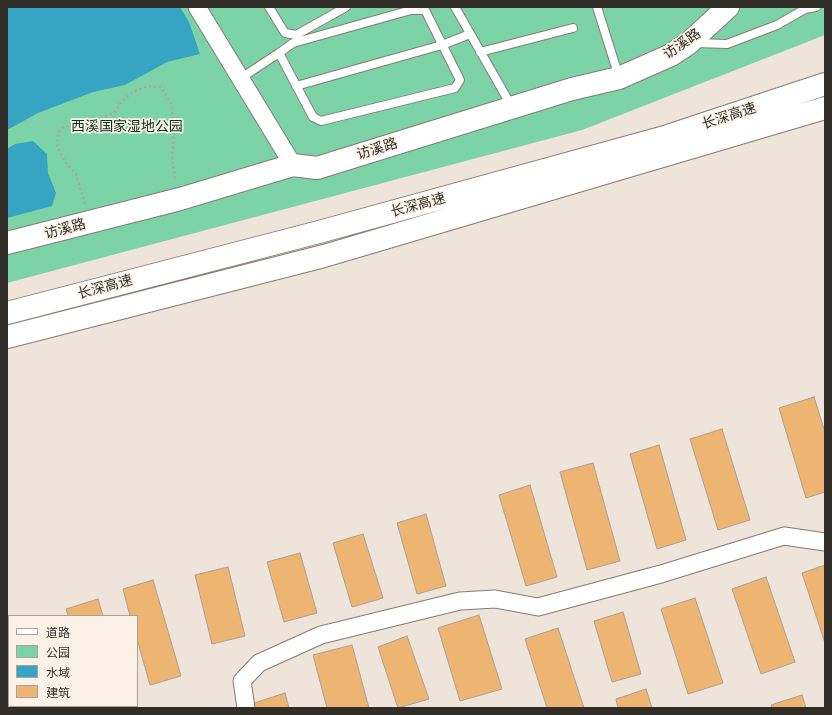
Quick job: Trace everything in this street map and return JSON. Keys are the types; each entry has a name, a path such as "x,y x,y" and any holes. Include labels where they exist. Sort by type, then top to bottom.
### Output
{"main road":[{"name":"访溪路","path":"7,243 180,199 293,165 318,168 572,89 619,78 671,54 689,43 728,7"},
{"path":"668,136 825,72"},
{"name":"长深高速","path":"7,313 319,232 668,136 825,84"},
{"name":"长深高速","path":"7,337 324,256 825,108"}],"street":[{"path":"197,7 293,165"},
{"path":"246,708 242,680 259,663 321,635 460,601 495,599 538,606 661,574 784,536 825,542"}],"lane":[{"path":"269,7 285,33 296,35 342,8"},
{"path":"455,7 512,107"},
{"path":"597,7 619,78"},
{"path":"689,43 727,44 777,25 805,10 816,7"},
{"path":"241,78 293,43 411,10 425,10 460,80 455,88 321,121 313,117 279,53"},
{"path":"480,52 573,28"},
{"path":"296,86 442,45 470,34"}],"path":[{"path":"89,222 76,174 65,162 57,146 58,132 64,127 84,123 114,113 122,101 133,92 148,86 161,87 171,103 174,128 172,160 180,199"}],"green space":[{"name":"西溪国家湿地公园","path":"7,7 825,7 825,35 582,130 7,283"}],"water":[{"path":"7,7 180,7 189,22 200,54 167,62 125,85 93,92 38,113 7,130"},
{"path":"33,141 47,154 48,173 56,193 52,206 7,218 7,149 15,144"}],"building":[{"path":"814,397 825,432 825,492 806,498 779,408"},
{"path":"722,429 750,520 718,530 690,439"},
{"path":"659,445 686,540 657,549 630,454"},
{"path":"593,463 620,561 587,570 560,472"},
{"path":"530,485 557,577 526,586 499,495"},
{"path":"426,514 446,586 417,594 397,523"},
{"path":"363,534 383,598 352,607 333,543"},
{"path":"300,553 317,613 284,622 267,562"},
{"path":"825,565 825,643 802,573"},
{"path":"228,567 245,636 212,644 195,575"},
{"path":"766,577 795,662 761,674 732,589"},
{"path":"153,580 181,676 150,685 138,643 138,615 130,615 123,589"},
{"path":"695,598 723,683 688,694 661,609"},
{"path":"98,599 103,615 68,615 66,609"},
{"path":"623,612 641,674 612,682 594,621"},
{"path":"479,615 502,689 460,701 438,628"},
{"path":"558,628 584,708 547,708 525,639"},
{"path":"407,636 429,699 398,708 378,647"},
{"path":"352,645 369,708 327,708 313,655"},
{"path":"646,689 652,708 618,708 616,699"},
{"path":"285,693 289,708 252,708 251,704"},
{"path":"802,695 806,708 772,708 771,705"}]}
